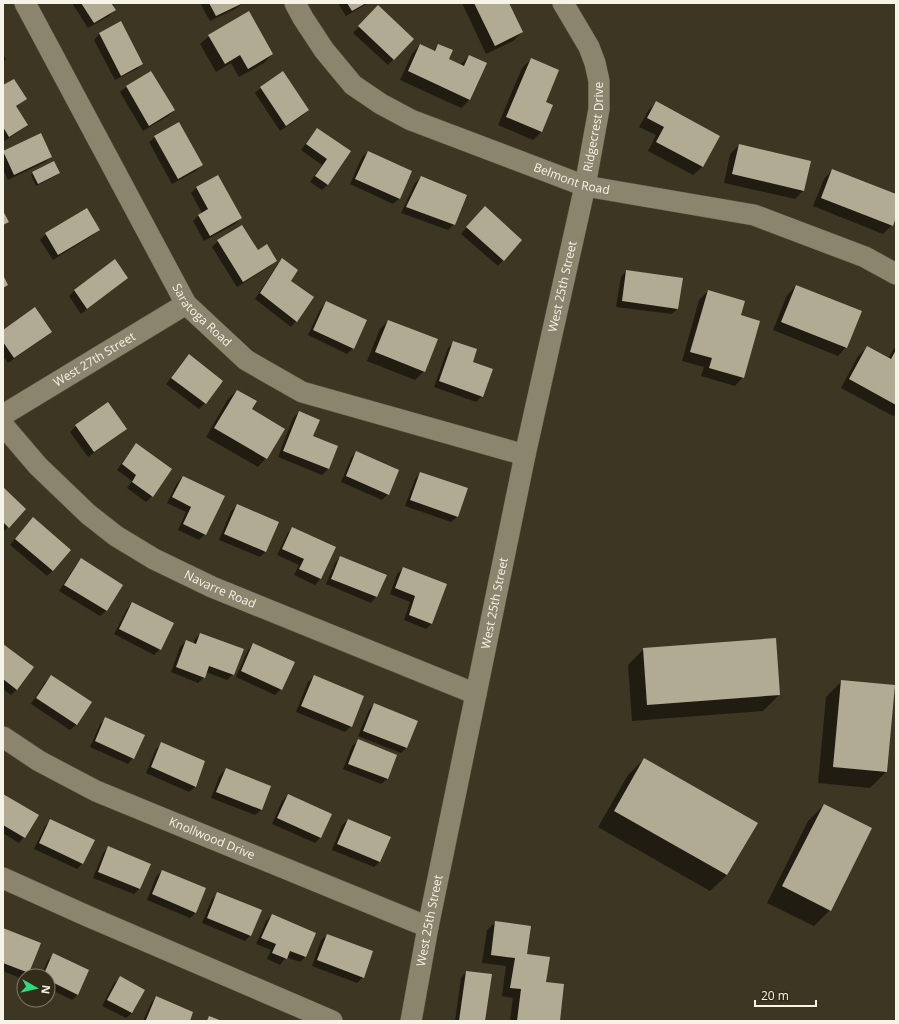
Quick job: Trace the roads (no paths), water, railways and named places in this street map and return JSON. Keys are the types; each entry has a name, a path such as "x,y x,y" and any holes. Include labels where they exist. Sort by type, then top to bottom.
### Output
{"street":[{"name":"Saratoga Road","path":"25,3 186,304 246,360 302,392 525,455"},
{"name":"Belmont Road","path":"295,3 324,50 354,85 381,104 411,120 585,186 754,215 865,257 896,274"},
{"name":"Ridgecrest Drive","path":"563,3 589,47 595,63 599,81 599,109 585,186"},
{"name":"West 25th Street","path":"411,1021 428,927 525,455 585,186"},
{"name":"West 27th Street","path":"3,415 186,304"},
{"name":"Navarre Road","path":"3,425 38,466 88,514 116,536 154,559 212,587 476,694"},
{"name":"Knollwood Drive","path":"3,737 39,760 96,791 428,927"},
{"path":"3,878 332,1021"}]}
